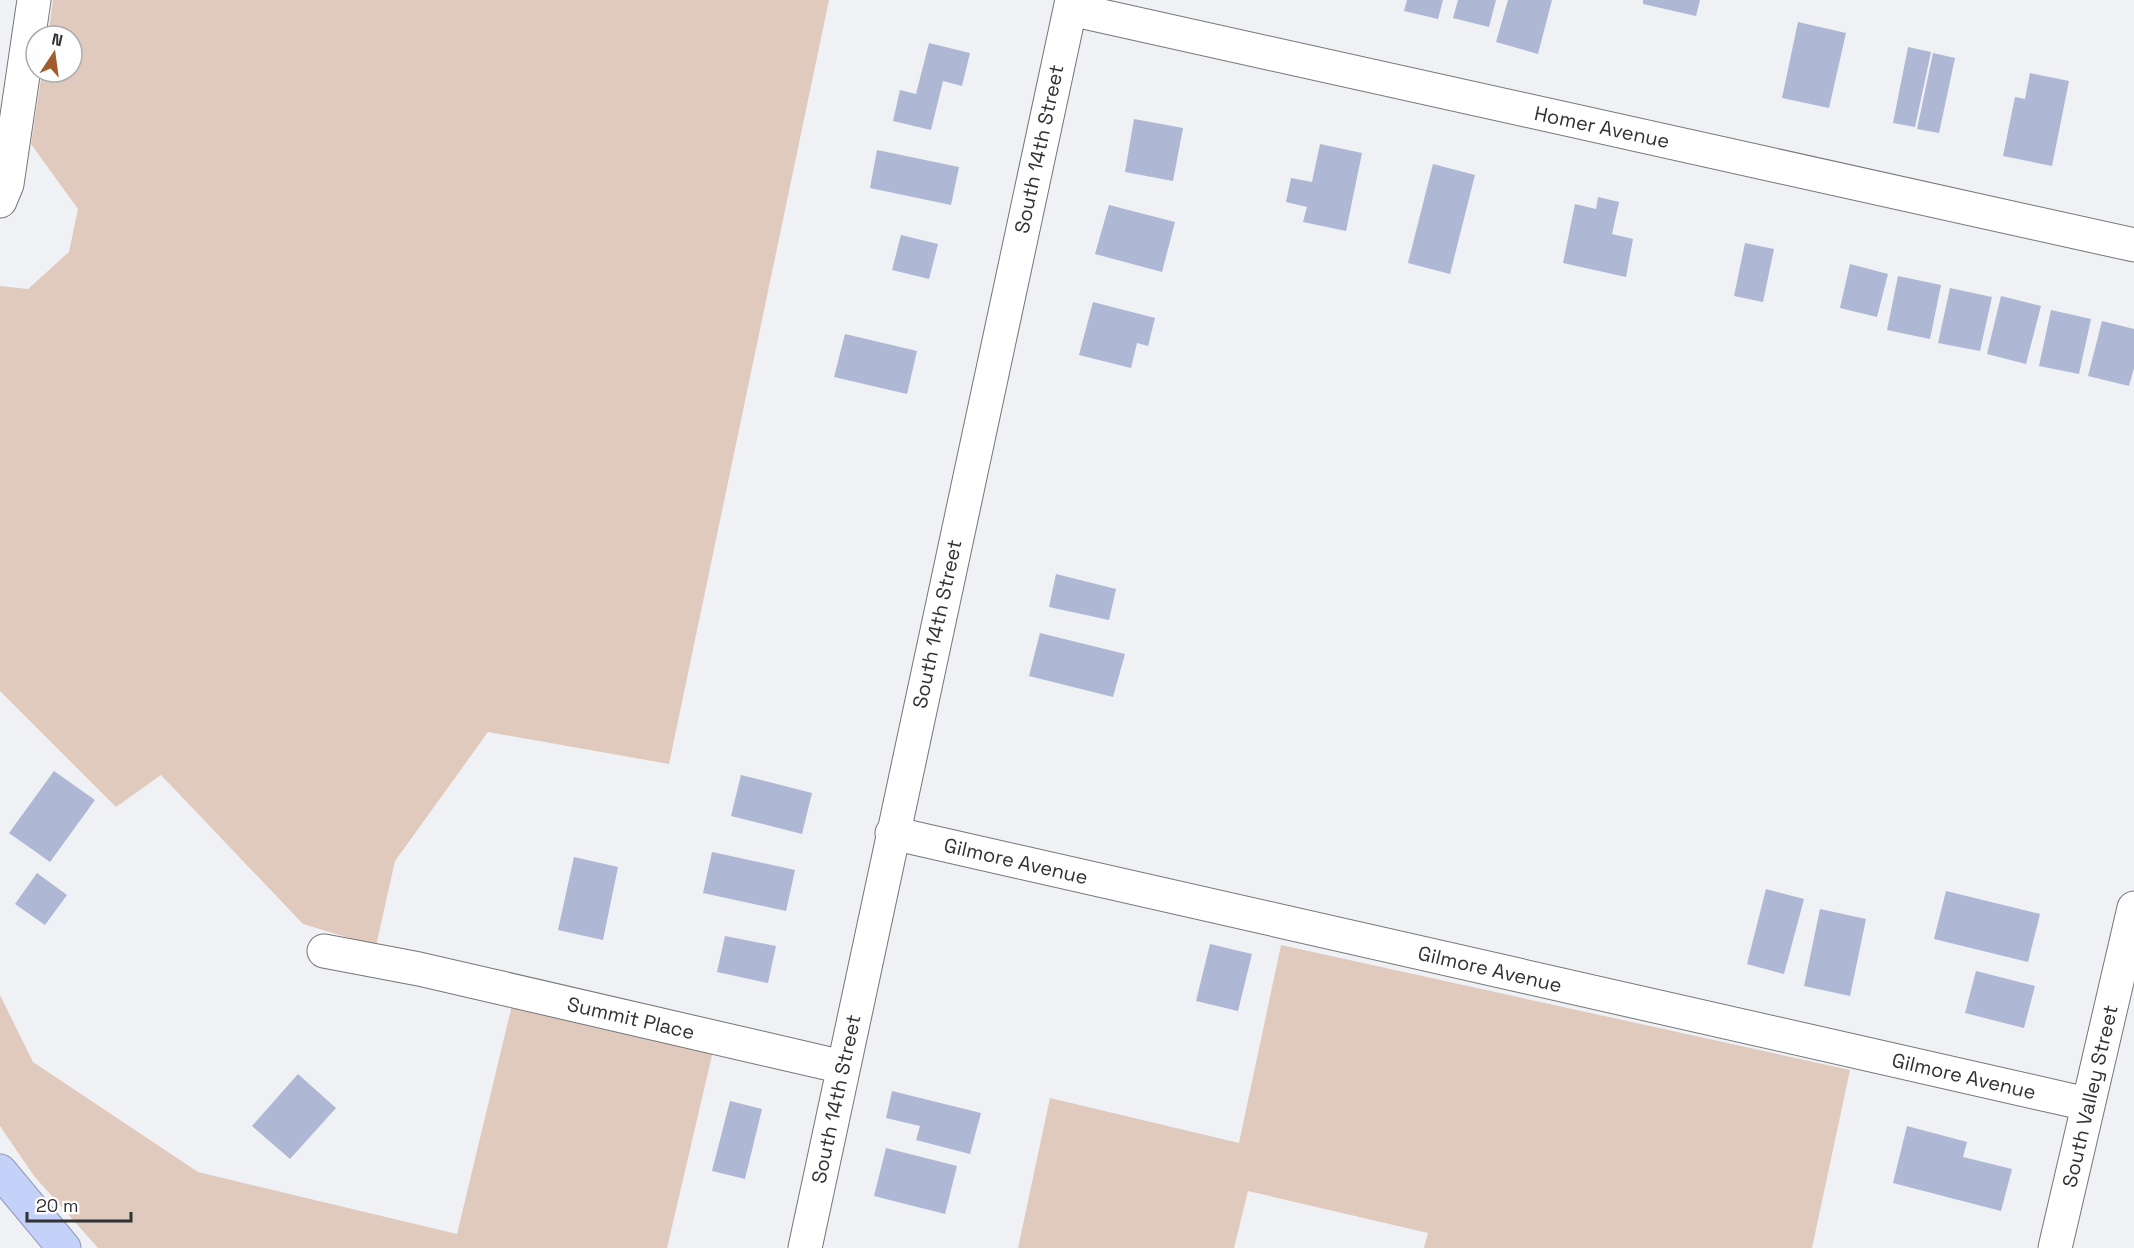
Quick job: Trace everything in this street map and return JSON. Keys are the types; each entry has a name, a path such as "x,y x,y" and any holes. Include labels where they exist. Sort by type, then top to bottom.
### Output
{"highway":[{"path":"0,1171 64,1248"}],"street":[{"path":"3,193 34,0"},
{"name":"Homer Avenue","path":"1071,5 2134,245"},
{"name":"South 14th Street","path":"805,1248 1071,5"},
{"name":"Gilmore Avenue","path":"892,833 2087,1104"},
{"name":"South Valley Street","path":"2055,1248 2134,908"},
{"name":"Summit Place","path":"324,951 419,969 843,1067"}],"shaded area":[{"path":"53,0 829,0 669,764 488,732 395,861 376,946 303,924 161,775 116,807 0,691 0,286 28,289 69,252 78,209 31,144 40,84 84,84 84,24 50,24"},
{"path":"1281,945 1850,1070 1812,1248 1424,1248 1428,1233 1248,1191 1234,1248 1018,1248 1050,1098 1239,1143"},
{"path":"0,995 33,1062 198,1172 457,1234 512,1005 713,1051 667,1248 98,1248 34,1176 0,1126"}],"building":[{"path":"1407,0 1443,0 1438,19 1404,11"},
{"path":"1458,0 1496,0 1489,27 1453,18"},
{"path":"1508,0 1552,0 1538,54 1496,42"},
{"path":"1643,0 1700,0 1696,16 1643,4"},
{"path":"1798,22 1846,33 1829,108 1782,98"},
{"path":"929,43 970,53 962,86 943,81 931,130 893,121 900,90 916,94"},
{"path":"1908,47 1931,52 1915,127 1893,123"},
{"path":"1933,53 1955,58 1939,133 1917,129"},
{"path":"2030,73 2069,81 2052,166 2003,156 2015,97 2025,99"},
{"path":"1134,119 1183,128 1173,181 1125,172"},
{"path":"1320,144 1362,153 1346,231 1303,222 1307,207 1286,202 1291,178 1312,182"},
{"path":"877,150 959,167 951,205 870,188"},
{"path":"1433,164 1475,175 1450,274 1408,263"},
{"path":"1598,197 1619,202 1612,234 1633,239 1626,277 1563,263 1575,204 1596,209"},
{"path":"1109,205 1175,222 1162,272 1095,254"},
{"path":"901,235 938,244 929,279 892,270"},
{"path":"1745,243 1774,249 1763,302 1734,296"},
{"path":"1850,264 1888,274 1877,317 1840,308"},
{"path":"1898,276 1941,285 1930,339 1887,330"},
{"path":"1950,288 1992,297 1980,351 1938,343"},
{"path":"2001,296 2041,306 2026,364 1987,354"},
{"path":"1093,302 1155,318 1148,346 1137,343 1131,368 1079,355"},
{"path":"2051,310 2091,319 2079,374 2039,366"},
{"path":"2102,321 2134,329 2134,368 2129,386 2088,376"},
{"path":"845,334 917,351 907,394 834,377"},
{"path":"1056,574 1116,589 1109,620 1049,607"},
{"path":"1040,633 1125,654 1113,697 1029,676"},
{"path":"54,771 95,800 50,862 9,833"},
{"path":"741,775 812,793 802,834 731,816"},
{"path":"712,852 795,870 786,911 703,893"},
{"path":"574,857 618,867 603,940 558,930"},
{"path":"37,873 67,895 45,925 15,904"},
{"path":"1766,889 1804,899 1784,974 1747,964"},
{"path":"1946,891 2040,914 2028,962 1934,939"},
{"path":"1820,909 1866,919 1850,996 1804,986"},
{"path":"725,936 776,946 768,983 717,972"},
{"path":"1210,944 1252,954 1238,1011 1196,1001"},
{"path":"1976,971 2035,986 2024,1028 1965,1013"},
{"path":"298,1074 336,1108 290,1159 252,1126"},
{"path":"892,1091 981,1113 970,1154 916,1140 920,1126 886,1118"},
{"path":"730,1101 762,1109 745,1179 712,1171"},
{"path":"1907,1126 1967,1142 1963,1157 2012,1169 2001,1211 1893,1183"},
{"path":"886,1148 957,1166 945,1214 874,1196"}]}
